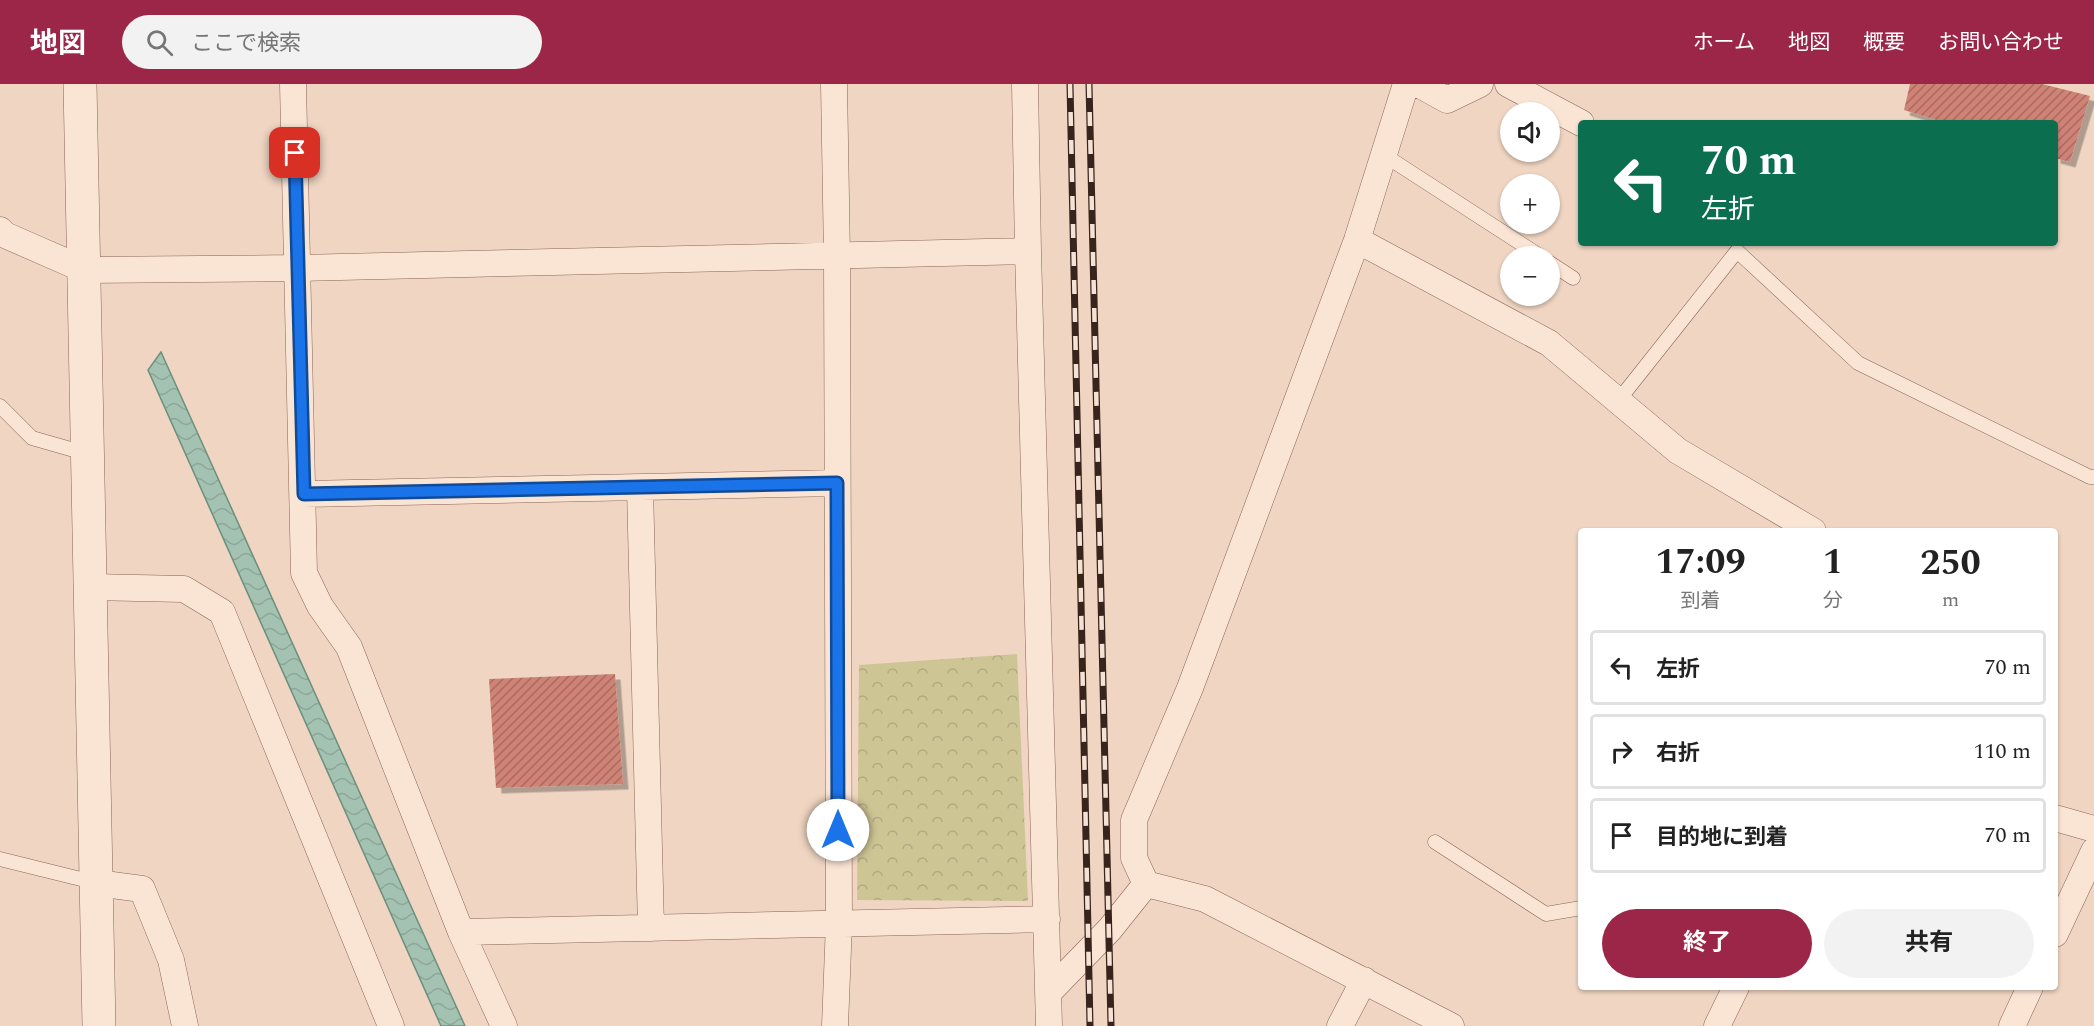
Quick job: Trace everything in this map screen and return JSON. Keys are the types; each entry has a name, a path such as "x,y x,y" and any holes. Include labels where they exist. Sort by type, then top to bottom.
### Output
{"street":[{"path":"80,84 99,1026"},
{"path":"294,84 304,573 320,606 349,646 461,932 504,1026"},
{"path":"834,84 837,257 839,923 835,1026"},
{"path":"1025,84 1049,1026"},
{"path":"1146,884 1134,858 1134,820 1190,688 1357,240 1406,84"},
{"path":"1418,84 1448,100 1480,84"},
{"path":"1508,84 1578,121"},
{"path":"0,230 5,235 85,270 298,268 1028,251"},
{"path":"1357,240 1549,343 1678,451 1808,528"},
{"path":"304,494 837,483"},
{"path":"640,488 651,928"},
{"path":"90,587 184,589 222,612 392,1026"},
{"path":"2058,819 2094,829"},
{"path":"2058,928 2094,851"},
{"path":"97,883 142,889 171,960 185,1026"},
{"path":"1146,884 1205,899 1451,1026"},
{"path":"1049,992 1110,929 1146,884"},
{"path":"461,932 1047,919"},
{"path":"1340,1026 1364,980"},
{"path":"1718,1026 1735,990"},
{"path":"2012,1026 2029,990"}],"lane":[{"path":"1384,154 1525,246"},
{"path":"1618,401 1737,251 1857,363 2094,477"},
{"path":"1560,270 1573,278"},
{"path":"0,406 32,438 88,454"},
{"path":"1435,842 1546,914 1578,909"},
{"path":"0,859 97,883"}],"green space":[{"path":"1017,654 1028,901 857,900 859,665"}],"water":[{"path":"161,352 465,1026 441,1026 148,370"}],"building":[{"path":"1910,84 2042,84 2090,96 2070,162 2058,159 2058,120 1936,120 1904,110"},
{"path":"615,674 623,784 496,788 489,679"}],"railway":[{"path":"1070,84 1090,1026"},
{"path":"1089,84 1111,1026"}],"route":[{"path":"295,153 304,494 837,483 838,830"}]}
